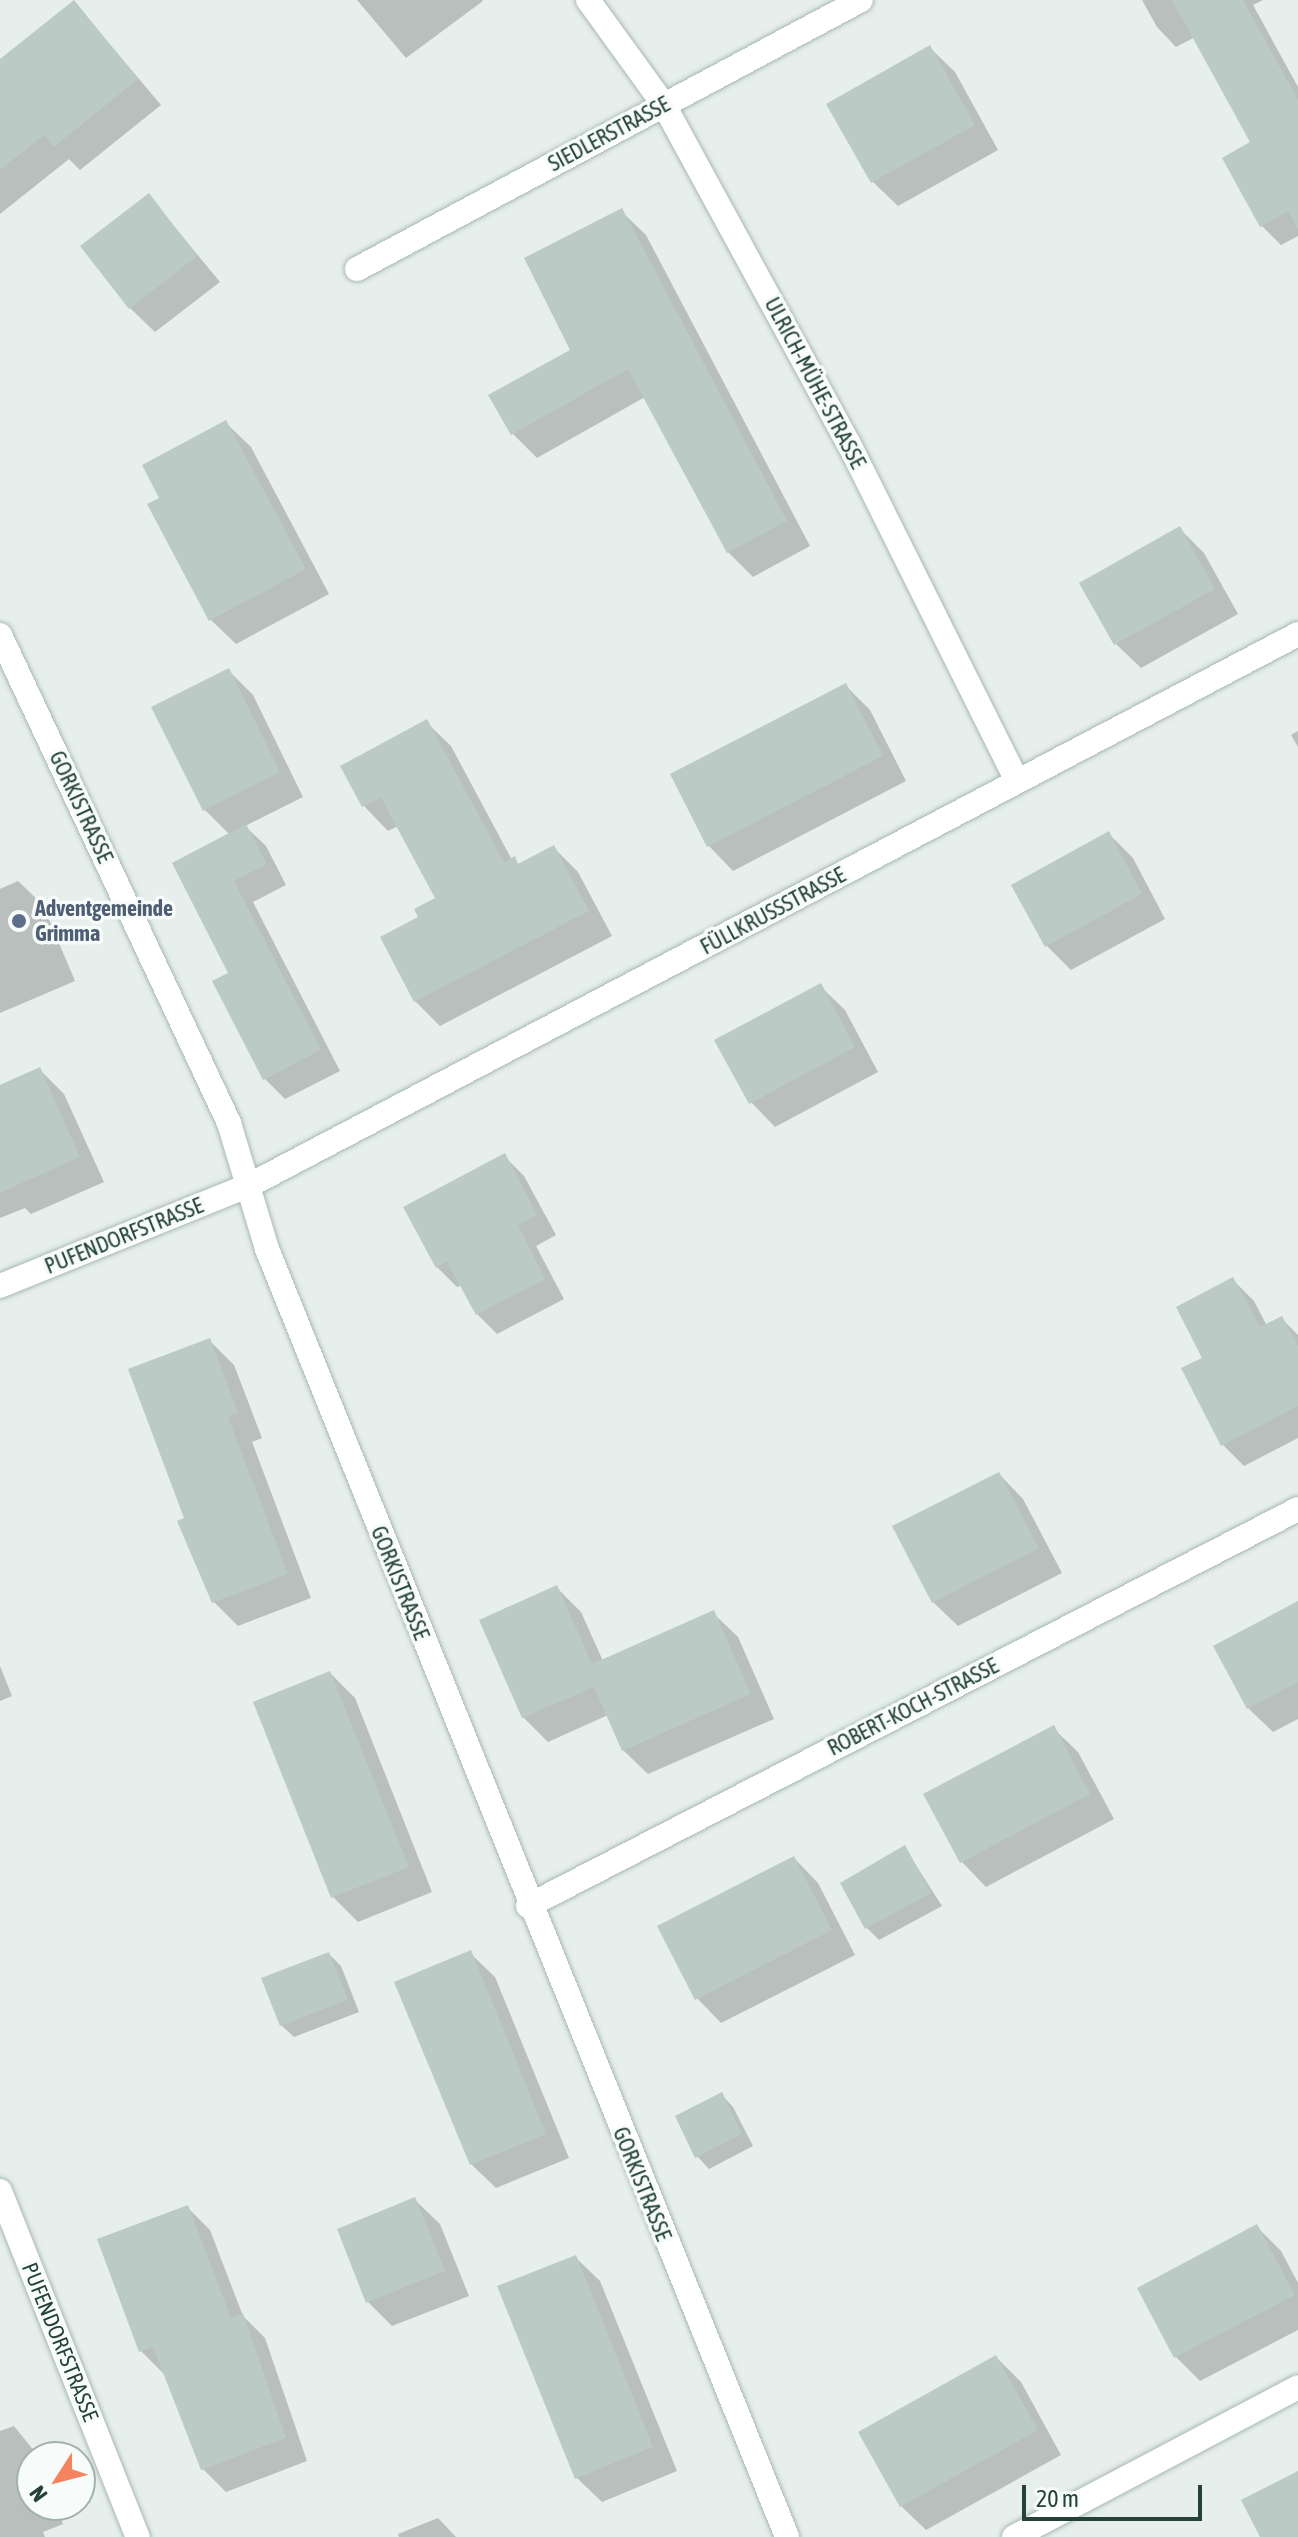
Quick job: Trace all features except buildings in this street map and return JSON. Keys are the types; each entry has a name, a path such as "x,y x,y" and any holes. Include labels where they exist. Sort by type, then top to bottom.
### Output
{"street":[{"name":"ULRICH-MÜHE-STRASSE","path":"588,0 664,105 848,442 1017,781"},
{"name":"SIEDLERSTRASSE","path":"357,269 861,0"},
{"name":"FÜLLKRUSSSTRASSE","path":"248,1186 1298,634"},
{"name":"GORKISTRASSE","path":"0,635 229,1123 267,1249 528,1906 787,2537"},
{"name":"PUFENDORFSTRASSE","path":"0,1286 248,1186"},
{"name":"ROBERT-KOCH-STRASSE","path":"528,1906 1298,1509"},
{"name":"PUFENDORFSTRASSE","path":"0,2191 138,2537"},
{"path":"1014,2537 1298,2387"}],"place":[{"name":"Adventgemeinde Grimma","path":"19,921"}]}
